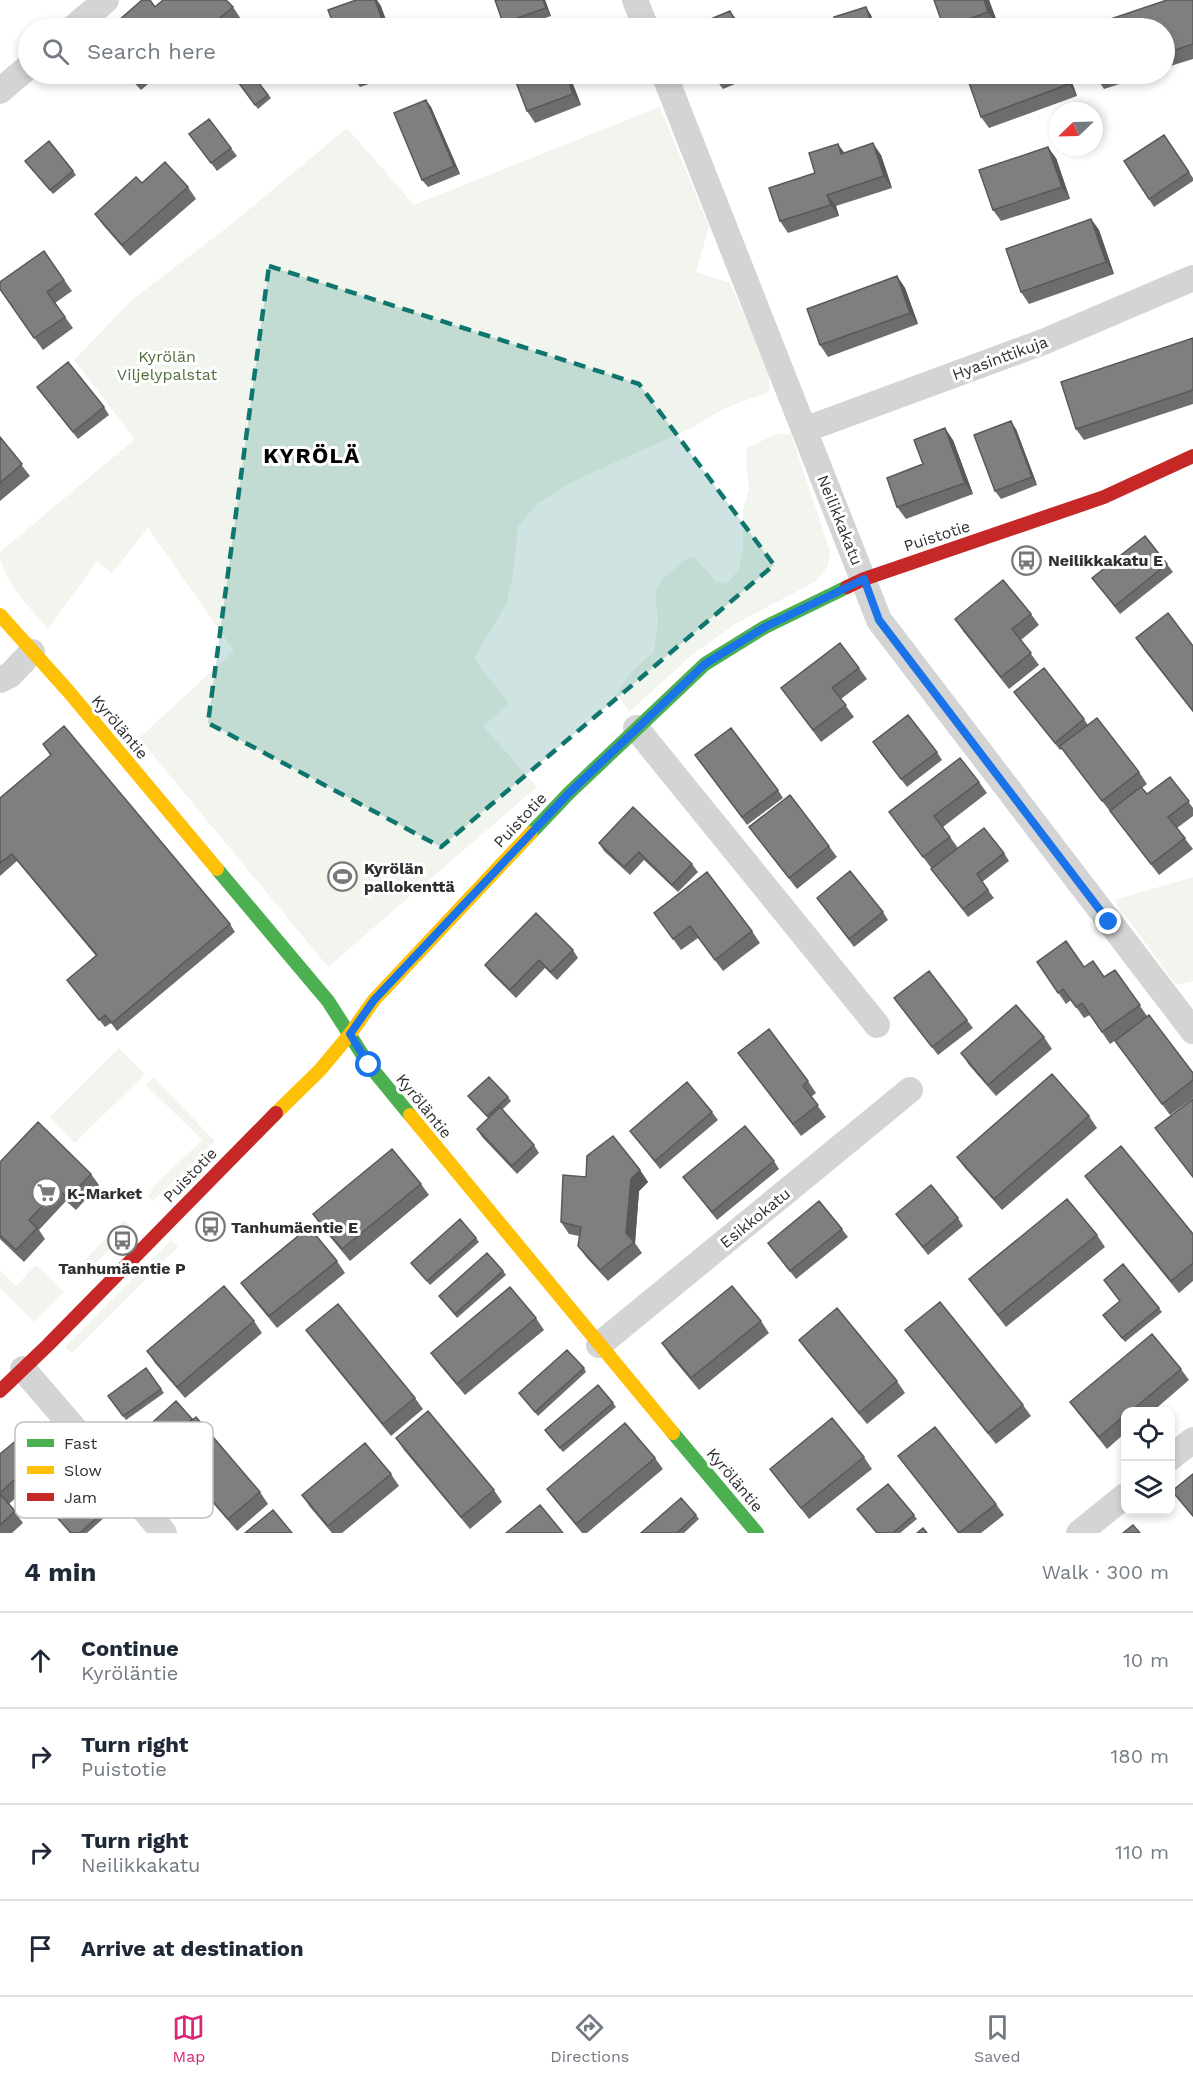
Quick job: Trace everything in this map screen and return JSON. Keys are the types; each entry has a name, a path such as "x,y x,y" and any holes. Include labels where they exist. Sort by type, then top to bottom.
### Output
{"street":[{"path":"85,18 106,0"},
{"path":"635,0 642,18"},
{"path":"0,92 18,76"},
{"name":"Neilikkakatu","path":"668,84 879,620 1193,1030"},
{"name":"Hyasinttikuja","path":"804,430 1043,342 1193,278"},
{"name":"Puistotie","path":"0,1391 320,1070 374,1000 569,793 705,664 765,627 864,579 1104,497 1193,456"},
{"name":"Kyröläntie","path":"0,615 69,692 328,1001 369,1065 599,1345 758,1533"},
{"path":"0,680 10,675 32,652"},
{"path":"636,728 877,1025"},
{"name":"Esikkokatu","path":"599,1345 910,1090"},
{"path":"23,1369 69,1422"},
{"path":"1175,1454 1193,1440"},
{"path":"1079,1533 1121,1498"},
{"path":"151,1518 164,1533"}],"highlighted area":[{"path":"269,266 639,384 774,565 441,847 208,723"}],"green space":[{"name":"Kyrölän Viljelypalstat","path":"660,107 709,227 696,272 730,283 769,372 769,392 725,408 691,428 572,482 537,504 518,526 513,574 507,602 474,659 509,704 483,726 537,787 328,967 139,738 234,651 148,528 112,573 97,561 48,629 25,603 5,572 0,552 135,439 74,360 133,299 229,226 347,128 414,205"},
{"path":"776,434 791,434 830,551 828,566 815,582 737,623 692,655 629,712 617,694 632,671 654,652 658,621 655,590 663,579 684,560 694,556 716,582 727,584 739,569 743,548 743,511 749,489 747,448"},
{"path":"1193,877 1193,981 1176,985 1114,900"},
{"path":"119,1048 145,1074 75,1143 50,1117"},
{"path":"153,1077 215,1141 153,1201 148,1196 153,1187 202,1140 146,1085"},
{"path":"124,1220 131,1227 90,1269 83,1262"},
{"path":"171,1240 178,1247 72,1353 65,1347"},
{"path":"36,1265 64,1292 34,1322 0,1288 0,1270 16,1286"}],"building":[{"path":"142,0 150,0 155,7 163,0 226,0 233,7 220,18 121,18"},
{"path":"356,0 375,0 381,18 331,18 328,10"},
{"path":"495,0 543,0 546,8 517,18 501,18"},
{"path":"934,0 984,0 988,12 972,18 940,18"},
{"path":"1167,0 1193,0 1193,44 1175,50 1175,18 1114,18"},
{"path":"866,7 870,18 834,18"},
{"path":"730,11 733,18 713,18"},
{"path":"239,84 260,84 268,95 255,105"},
{"path":"517,84 570,84 573,94 527,111"},
{"path":"969,84 1069,84 981,117"},
{"path":"426,100 454,166 422,180 394,113"},
{"path":"209,119 231,148 211,163 189,134"},
{"path":"1164,135 1189,172 1149,199 1124,161"},
{"path":"49,141 73,171 50,190 25,161"},
{"path":"873,143 884,176 827,195 831,205 780,221 769,188 815,173 809,153 838,144 841,154"},
{"path":"1048,147 1049,156 1051,156 1062,187 993,210 979,170"},
{"path":"165,162 188,187 122,245 95,214 136,177 142,183"},
{"path":"1091,219 1106,262 1021,292 1006,249"},
{"path":"44,251 64,280 47,292 65,317 34,338 0,289 0,282"},
{"path":"897,276 910,313 820,345 807,309"},
{"path":"1193,338 1193,390 1076,429 1061,382"},
{"path":"68,362 104,407 73,432 37,387"},
{"path":"1011,421 1032,477 995,491 974,435"},
{"path":"945,428 965,483 897,507 887,478 923,464 914,440"},
{"path":"0,437 22,464 0,483"},
{"path":"1145,536 1167,564 1115,606 1092,578"},
{"path":"1003,580 1031,614 1012,629 1031,653 1001,677 955,619"},
{"path":"1168,613 1193,646 1193,711 1136,638"},
{"path":"840,643 859,668 832,688 846,705 813,730 781,688"},
{"path":"1044,668 1084,719 1055,743 1014,692"},
{"path":"908,715 937,752 901,779 873,742"},
{"path":"1097,718 1139,772 1102,801 1060,746"},
{"path":"64,726 230,924 112,1023 105,1015 99,1020 67,980 97,955 12,854 0,863 0,798 51,755 43,744"},
{"path":"731,728 778,790 742,817 695,755"},
{"path":"960,758 979,782 934,816 950,837 923,857 889,812"},
{"path":"1170,777 1189,801 1168,817 1185,838 1151,864 1110,811 1141,787 1147,794"},
{"path":"790,795 829,846 789,878 749,827"},
{"path":"633,807 692,864 672,885 639,852 624,867 599,843"},
{"path":"984,828 1004,853 977,874 988,890 963,909 931,869"},
{"path":"850,871 883,912 849,939 817,898"},
{"path":"707,872 752,931 715,960 690,926 673,939 654,913"},
{"path":"536,913 573,950 551,972 539,960 510,990 485,965"},
{"path":"1066,941 1084,967 1093,961 1104,977 1115,970 1140,1005 1102,1032 1082,1003 1076,1007 1063,989 1058,993 1037,962"},
{"path":"929,971 967,1020 932,1047 894,998"},
{"path":"1016,1005 1044,1037 988,1085 961,1053"},
{"path":"1149,1015 1193,1073 1193,1080 1162,1104 1115,1041"},
{"path":"769,1029 808,1081 803,1086 818,1105 793,1124 738,1053"},
{"path":"1052,1074 1089,1116 994,1199 957,1157"},
{"path":"489,1077 508,1097 487,1116 468,1096"},
{"path":"687,1082 712,1112 655,1161 630,1131"},
{"path":"1193,1099 1193,1177 1155,1128"},
{"path":"500,1107 534,1145 512,1166 477,1129"},
{"name":"K-Market","path":"38,1122 91,1174 68,1198 58,1189 29,1220 37,1228 16,1250 0,1235 0,1162"},
{"path":"745,1126 774,1161 712,1212 683,1177"},
{"path":"613,1136 640,1170 631,1179 626,1233 634,1242 600,1270 578,1246 581,1227 561,1222 563,1175 586,1177 587,1156"},
{"path":"1121,1146 1193,1234 1193,1263 1171,1281 1085,1176"},
{"path":"392,1149 421,1184 342,1249 313,1214"},
{"path":"931,1185 958,1218 923,1247 896,1214"},
{"path":"1067,1199 1097,1235 998,1315 969,1279"},
{"path":"819,1201 842,1229 790,1271 768,1243"},
{"path":"460,1219 476,1238 427,1281 411,1263"},
{"path":"309,1227 337,1261 269,1316 241,1283"},
{"path":"487,1253 503,1271 455,1314 439,1296"},
{"path":"1123,1264 1159,1308 1122,1338 1103,1315 1120,1301 1104,1280"},
{"path":"224,1286 254,1321 177,1387 147,1351"},
{"path":"732,1286 761,1321 691,1378 662,1343"},
{"path":"510,1287 536,1318 457,1384 431,1353"},
{"path":"940,1302 1023,1405 988,1433 905,1330"},
{"path":"338,1304 415,1398 383,1424 306,1330"},
{"path":"837,1308 897,1381 859,1413 799,1340"},
{"path":"1152,1334 1181,1369 1136,1407 1121,1407 1121,1418 1099,1437 1070,1402"},
{"path":"567,1350 584,1368 535,1412 519,1393"},
{"path":"146,1368 161,1389 123,1416 108,1396"},
{"path":"598,1385 613,1403 560,1448 545,1430"},
{"path":"176,1401 192,1419 189,1422 153,1422"},
{"path":"428,1411 494,1490 461,1517 396,1438"},
{"path":"196,1417 200,1422 190,1422"},
{"path":"832,1418 864,1457 801,1508 770,1469"},
{"path":"625,1423 655,1458 576,1524 547,1489"},
{"path":"935,1427 996,1504 959,1533 898,1456"},
{"path":"213,1437 260,1492 228,1519 213,1502"},
{"path":"15,1442 15,1479 0,1493 0,1454"},
{"path":"365,1443 391,1474 328,1526 302,1495"},
{"path":"1193,1474 1193,1516 1175,1495 1175,1489"},
{"path":"888,1484 914,1515 893,1533 877,1533 857,1509"},
{"path":"0,1494 15,1511 0,1525"},
{"path":"681,1498 696,1515 677,1533 641,1533"},
{"path":"540,1505 563,1533 506,1533"},
{"path":"273,1510 292,1533 245,1533"},
{"path":"58,1518 96,1518 80,1533 71,1533"},
{"path":"1133,1525 1140,1533 1123,1533"},
{"path":"923,1528 927,1533 917,1533"}],"traffic: fast":[{"path":"531,833 569,793 705,664 765,627 847,587"},
{"path":"217,869 328,1001 369,1065 410,1115"},
{"path":"673,1433 757,1533"}],"traffic: slow":[{"path":"0,615 69,692 217,869"},
{"path":"276,1113 320,1070 374,1000 531,833"},
{"path":"410,1115 673,1433"}],"traffic: jam":[{"path":"847,587 864,579 1104,497 1193,456"},
{"path":"0,1391 276,1113"}],"place":[{"name":"Neilikkakatu E","path":"1027,560"},
{"name":"Kyrölän pallokenttä","path":"343,877"},
{"name":"K-Market","path":"46,1193"},
{"name":"Tanhumäentie E","path":"210,1227"},
{"name":"Tanhumäentie P","path":"122,1240"}],"district":[{"name":"KYRÖLÄ","path":"312,455"}],"route":[{"path":"369,1065 350,1034 374,1000 596,766 705,664 765,627 864,579 879,620 1109,922"}]}
